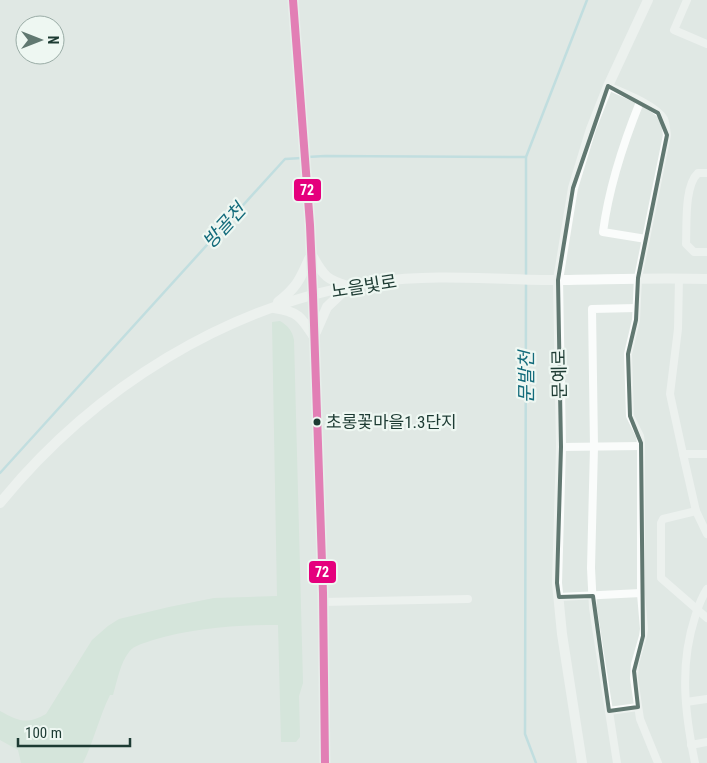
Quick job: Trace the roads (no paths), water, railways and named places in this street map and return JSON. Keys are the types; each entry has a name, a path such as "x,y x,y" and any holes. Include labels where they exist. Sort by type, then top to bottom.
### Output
{"street":[{"path":"294,0 313,295 323,602 325,763"},
{"name":"문예로","path":"582,763 562,634 557,583 560,447 558,280 574,188 591,129 608,86 648,0"},
{"path":"687,0 674,30 707,44"},
{"path":"608,86 658,113 664,119 667,135 638,278 636,320 628,354 630,410 632,422 640,436 641,446 641,593 644,636 634,671 640,719 658,763"},
{"path":"640,102 618,162 607,202 603,232 646,239"},
{"path":"707,173 698,173 693,178 687,208 686,244 694,252 707,252"},
{"path":"311,254 320,271 331,281 349,286"},
{"path":"271,308 293,290 301,278 311,254"},
{"path":"679,278 678,329 670,394 696,510 707,534"},
{"name":"노을빛로","path":"0,503 62,438 137,376 159,362 241,319 271,308 349,286 377,282 426,279 707,278"},
{"path":"314,337 327,307 349,286"},
{"path":"271,308 289,310 297,314 314,337"},
{"path":"617,763 596,626 591,568 594,446 592,309 636,308"},
{"path":"560,447 641,446"},
{"path":"682,454 707,454"},
{"path":"696,510 663,519 661,523 662,578 707,618"},
{"path":"695,763 686,718 685,670 689,634 702,596 707,589"},
{"path":"558,597 641,593"},
{"path":"323,602 468,599"},
{"path":"686,702 707,699"},
{"path":"609,711 638,707"},
{"path":"691,745 707,742"}],"waterway":[{"name":"문발천","path":"526,276 526,157 587,0"},
{"name":"방골천","path":"307,157 526,157"},
{"name":"방골천","path":"0,473 285,159 302,158"},
{"name":"문발천","path":"526,282 525,734 536,763"}],"place":[{"name":"초롱꽃마을1.3단지","path":"317,422"}]}
